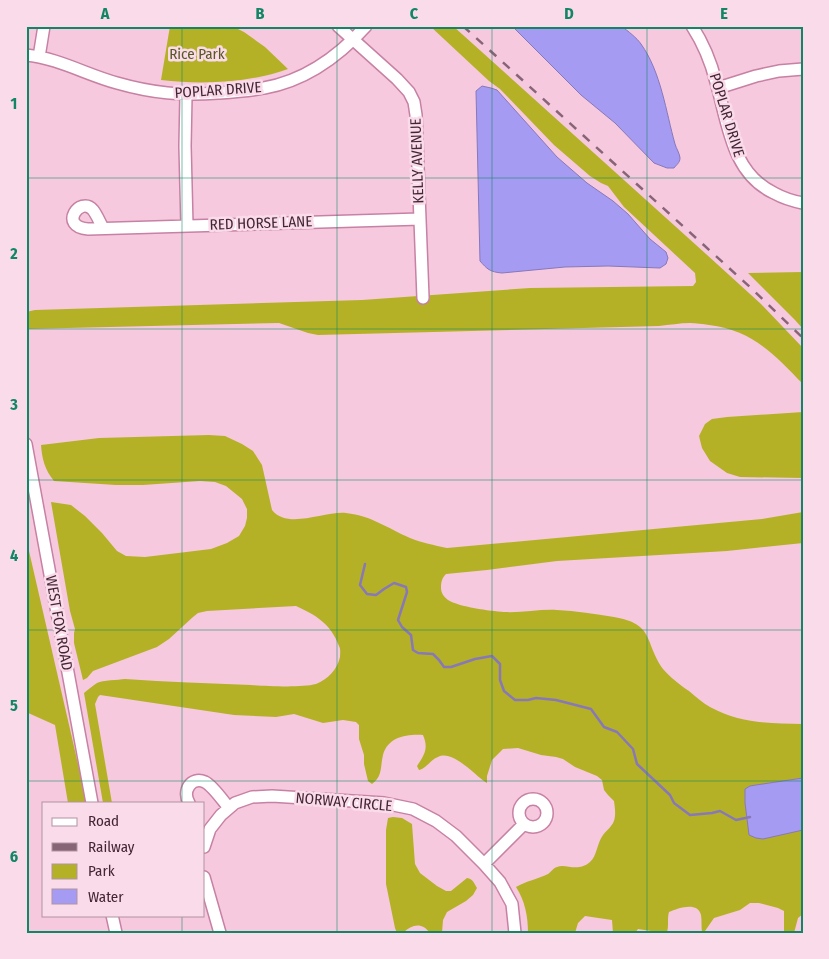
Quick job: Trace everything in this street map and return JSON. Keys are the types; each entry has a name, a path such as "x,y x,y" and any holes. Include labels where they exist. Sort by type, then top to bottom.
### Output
{"street":[{"path":"39,56 44,26"},
{"name":"KELLY AVENUE","path":"338,26 397,79 409,92 414,102 423,298"},
{"name":"POPLAR DRIVE","path":"26,55 39,56 114,83 159,93 186,95 244,91 265,88 285,82 320,66 340,52 366,26"},
{"name":"POPLAR DRIVE","path":"692,26 704,49 718,88 732,141 746,170 756,182 769,191 784,198 803,203"},
{"path":"718,88 756,76 803,69"},
{"path":"186,95 187,226"},
{"name":"RED HORSE LANE","path":"102,228 420,219"},
{"name":"WEST FOX ROAD","path":"26,444 92,802"},
{"path":"189,802 186,796 187,788 193,782 201,781 208,785 229,808"},
{"name":"NORWAY CIRCLE","path":"205,844 210,829 221,815 235,803 252,797 272,796 384,803 413,809 436,820 456,836 500,882 512,904 515,933"},
{"path":"205,818 213,826"},
{"path":"484,864 524,824"},
{"path":"205,880 220,933"},
{"path":"112,916 116,933"}],"green space":[{"name":"Rice Park","path":"170,26 232,26 265,47 288,69 273,74 225,82 161,80"},
{"path":"430,26 453,26 761,304 803,348 803,384 772,353 750,338 724,328 695,323 659,326 318,335 279,323 26,329 26,312 35,310 362,300 530,288 693,286 696,282 695,273 624,207 608,186 590,176 554,145 500,89"},
{"path":"803,272 803,329 748,273"},
{"path":"803,412 803,478 740,477 727,473 710,461 702,448 699,436 705,424 712,419"},
{"path":"225,436 253,451 262,465 272,510 279,516 287,519 297,519 346,513 372,520 415,540 447,548 762,519 803,512 803,543 727,551 557,561 446,574 442,580 441,588 443,595 448,600 459,605 475,608 504,612 564,610 627,620 643,629 663,669 679,684 710,707 744,720 803,724 803,914 798,918 794,933 784,933 784,911 759,903 750,903 740,910 714,918 705,931 702,932 699,911 696,908 687,907 669,912 667,932 664,933 638,929 635,933 613,933 612,920 585,916 578,923 575,933 528,933 525,909 516,887 548,874 554,868 560,866 581,867 590,862 601,838 613,823 615,811 614,801 604,790 602,780 597,776 575,767 563,759 518,748 503,749 492,760 487,783 464,764 450,757 438,757 419,770 417,766 426,748 423,735 404,736 393,740 385,749 380,774 372,784 368,781 364,755 359,739 359,725 356,722 343,720 323,723 294,714 276,717 234,715 100,695 95,704 112,802 103,802 84,693 97,683 125,679 275,686 310,685 324,680 334,670 340,657 340,647 332,632 322,621 296,606 207,611 198,613 169,639 157,647 93,671 83,680 74,643 75,629 70,611 51,502 71,505 102,533 117,551 126,556 145,557 211,549 239,536 247,518 247,509 242,499 226,486 215,482 116,485 54,481 44,464 41,445 99,438"},
{"path":"29,551 87,802 68,802 55,725 26,712 26,552"},
{"path":"388,818 402,818 412,824 415,864 420,873 446,891 451,891 467,878 472,880 477,888 466,901 447,912 443,920 442,933 430,933 424,927 413,926 403,933 397,933 386,884 386,830"}],"water":[{"path":"512,26 621,26 629,32 648,55 658,80 680,156 678,164 674,168 667,168 654,163 615,123 581,95"},
{"path":"482,86 497,90 557,157 628,214 650,239 666,252 668,258 666,264 660,268 565,267 502,273 489,270 480,261 476,91"},
{"path":"803,778 803,830 763,839 749,835 745,789 750,786"}],"waterway":[{"path":"365,564 360,585 367,594 376,595 394,583 406,587 407,592 398,620 402,627 411,635 413,650 418,653 433,654 444,667 451,667 475,659 492,656 500,664 500,680 504,691 515,700 536,698 556,700 591,709 604,727 617,732 633,749 637,764 670,795 674,803 690,815 720,811 736,820 750,817"}],"railway":[{"path":"463,26 751,288 803,338"}]}
